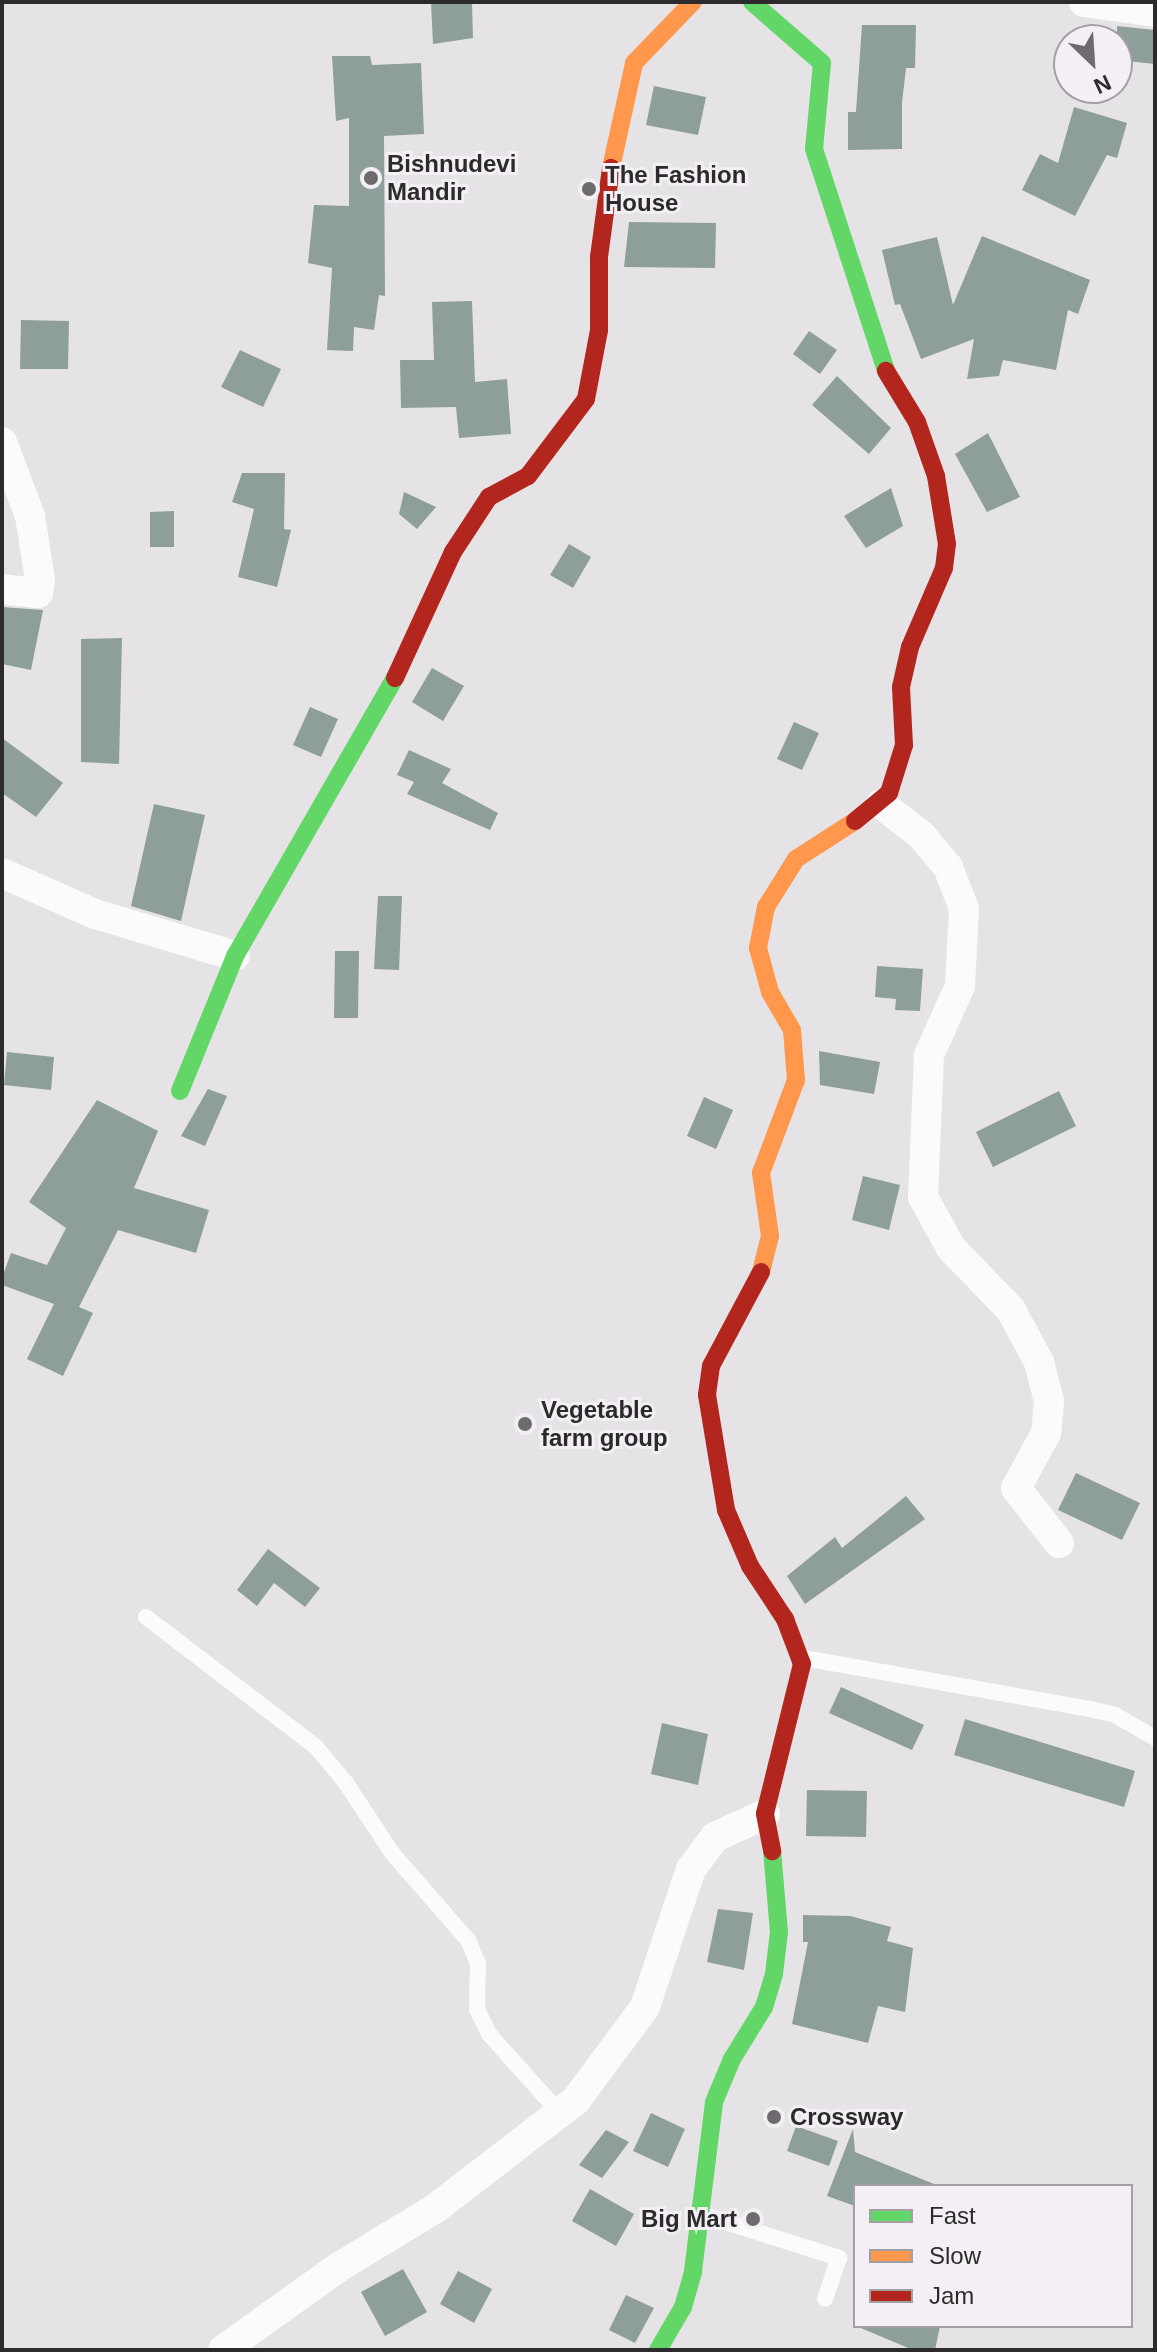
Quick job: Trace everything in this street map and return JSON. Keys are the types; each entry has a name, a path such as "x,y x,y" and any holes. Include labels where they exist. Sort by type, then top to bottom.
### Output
{"street":[{"path":"180,1091 235,956 413,647 453,552 489,497 528,476 586,399 599,330 599,257 611,167 634,63 693,2"},
{"path":"658,2350 683,2307 701,2215 714,2102 764,2007 774,1974 779,1932 777,1880 765,1814 800,1658 726,1510 707,1395 711,1366 764,1267 770,1236 761,1173 796,1080 792,1030 760,966 766,907 796,859 881,804 904,745 901,687 910,647 944,568 947,544 936,476 917,422 885,369 814,149 822,63 752,2"},
{"path":"1084,2 1155,12"},
{"path":"2,442 30,516 40,580 38,593 2,589"},
{"path":"881,804 921,835 948,867 964,909 960,986 929,1055 923,1197 951,1248 1011,1310 1039,1362 1049,1401 1046,1433 1016,1488 1059,1543"},
{"path":"2,873 95,914 235,956"},
{"path":"223,2350 339,2267 436,2208 576,2100 645,2007 691,1869 715,1837 765,1814"}],"lane":[{"path":"146,1617 316,1747 346,1783 392,1853 468,1940 478,1963 477,2009 489,2034 560,2113"},
{"path":"800,1658 1090,1709 1115,1715 1155,1738"},
{"path":"701,2215 839,2258 825,2299"}],"building":[{"path":"431,2 472,2 473,38 433,44"},
{"path":"862,25 916,25 915,68 906,68 902,103 902,149 848,150 848,112 856,112"},
{"path":"1133,28 1155,30 1155,64 1133,62"},
{"path":"332,56 370,56 372,65 421,63 424,134 384,136 385,296 379,295 374,330 354,327 353,351 327,350 332,268 308,263 314,205 349,206 349,118 336,121"},
{"path":"654,86 706,97 698,135 646,125"},
{"path":"1074,107 1127,123 1117,158 1107,155 1075,216 1022,190 1040,154 1058,163"},
{"path":"629,222 716,223 715,268 624,267"},
{"path":"982,236 1090,280 1078,314 1068,310 1056,370 1003,360 999,376 967,379 974,339 921,359 900,304 895,305 882,250 937,237 953,305"},
{"path":"472,301 475,382 507,379 511,434 459,438 456,407 401,408 400,360 434,360 432,302"},
{"path":"21,320 69,321 68,369 20,369"},
{"path":"809,331 837,350 820,374 793,354"},
{"path":"240,350 281,369 263,407 221,387"},
{"path":"837,376 891,428 869,454 812,405"},
{"path":"988,433 1020,497 987,512 955,454"},
{"path":"242,473 285,473 284,529 291,530 277,587 238,577 254,509 232,502"},
{"path":"891,488 903,526 866,548 844,516"},
{"path":"404,492 436,507 417,529 399,514"},
{"path":"174,511 174,547 150,547 150,512"},
{"path":"569,544 591,557 573,588 550,575"},
{"path":"2,607 43,610 31,670 2,664"},
{"path":"122,638 119,764 81,762 81,639"},
{"path":"432,668 464,686 443,721 412,702"},
{"path":"310,707 338,719 321,757 293,745"},
{"path":"794,722 819,733 802,770 777,759"},
{"path":"2,738 63,783 36,817 2,793"},
{"path":"409,750 451,769 442,783 498,813 490,830 407,794 414,782 397,775"},
{"path":"154,804 205,815 181,921 131,906"},
{"path":"378,896 402,896 399,970 374,969"},
{"path":"335,951 359,951 358,1018 334,1018"},
{"path":"877,966 923,969 920,1011 895,1010 896,999 875,997"},
{"path":"819,1051 880,1062 874,1094 820,1085"},
{"path":"7,1052 54,1057 51,1090 4,1085"},
{"path":"208,1089 227,1096 205,1146 181,1136"},
{"path":"1059,1091 1076,1126 993,1167 976,1132"},
{"path":"704,1097 733,1110 716,1149 687,1136"},
{"path":"97,1100 158,1131 134,1188 209,1210 196,1253 118,1230 79,1307 93,1313 63,1376 27,1359 54,1304 2,1285 2,1278 11,1253 47,1265 66,1228 29,1202"},
{"path":"863,1176 900,1185 889,1230 852,1220"},
{"path":"1076,1473 1140,1503 1122,1540 1058,1510"},
{"path":"906,1496 925,1519 805,1604 787,1576 835,1537 842,1548"},
{"path":"268,1549 320,1588 305,1607 274,1583 257,1606 237,1590"},
{"path":"841,1687 924,1725 912,1750 829,1713"},
{"path":"965,1719 1135,1771 1124,1807 954,1755"},
{"path":"662,1723 708,1734 698,1785 651,1774"},
{"path":"807,1790 867,1791 866,1837 806,1836"},
{"path":"718,1909 753,1913 744,1970 707,1962"},
{"path":"803,1915 850,1916 891,1927 887,1941 913,1948 905,2012 878,2006 868,2043 792,2024 808,1942 803,1942"},
{"path":"651,2113 685,2129 668,2167 633,2151"},
{"path":"796,2126 838,2141 829,2166 787,2151"},
{"path":"853,2129 855,2152 934,2184 853,2184 853,2205 827,2196"},
{"path":"606,2130 629,2142 602,2178 579,2165"},
{"path":"590,2189 634,2214 616,2246 572,2221"},
{"path":"403,2269 427,2312 385,2336 361,2292"},
{"path":"458,2271 492,2289 474,2323 440,2304"},
{"path":"626,2295 654,2308 635,2343 609,2330"},
{"path":"861,2328 940,2328 935,2350 913,2350"}],"traffic: fast":[{"path":"752,2 822,63 814,149 886,371"},
{"path":"180,1091 235,956 395,678"},
{"path":"658,2350 683,2307 693,2271 714,2102 732,2059 764,2007 774,1974 779,1932 772,1851"}],"traffic: slow":[{"path":"611,168 634,63 693,2"},
{"path":"761,1272 770,1236 761,1173 796,1080 792,1030 770,992 758,948 766,907 796,859 855,821"}],"traffic: jam":[{"path":"395,678 453,552 489,497 528,476 586,399 599,330 599,257 611,168"},
{"path":"855,821 889,793 904,745 901,687 910,647 944,568 947,544 936,476 917,422 886,371"},
{"path":"761,1272 711,1366 707,1395 726,1510 750,1566 785,1619 802,1664 765,1814 772,1851"}],"place":[{"name":"Bishnudevi Mandir","path":"371,178"},
{"name":"The Fashion House","path":"589,189"},
{"name":"Vegetable farm group","path":"525,1424"},
{"name":"Crossway","path":"774,2117"},
{"name":"Big Mart","path":"753,2219"}]}
